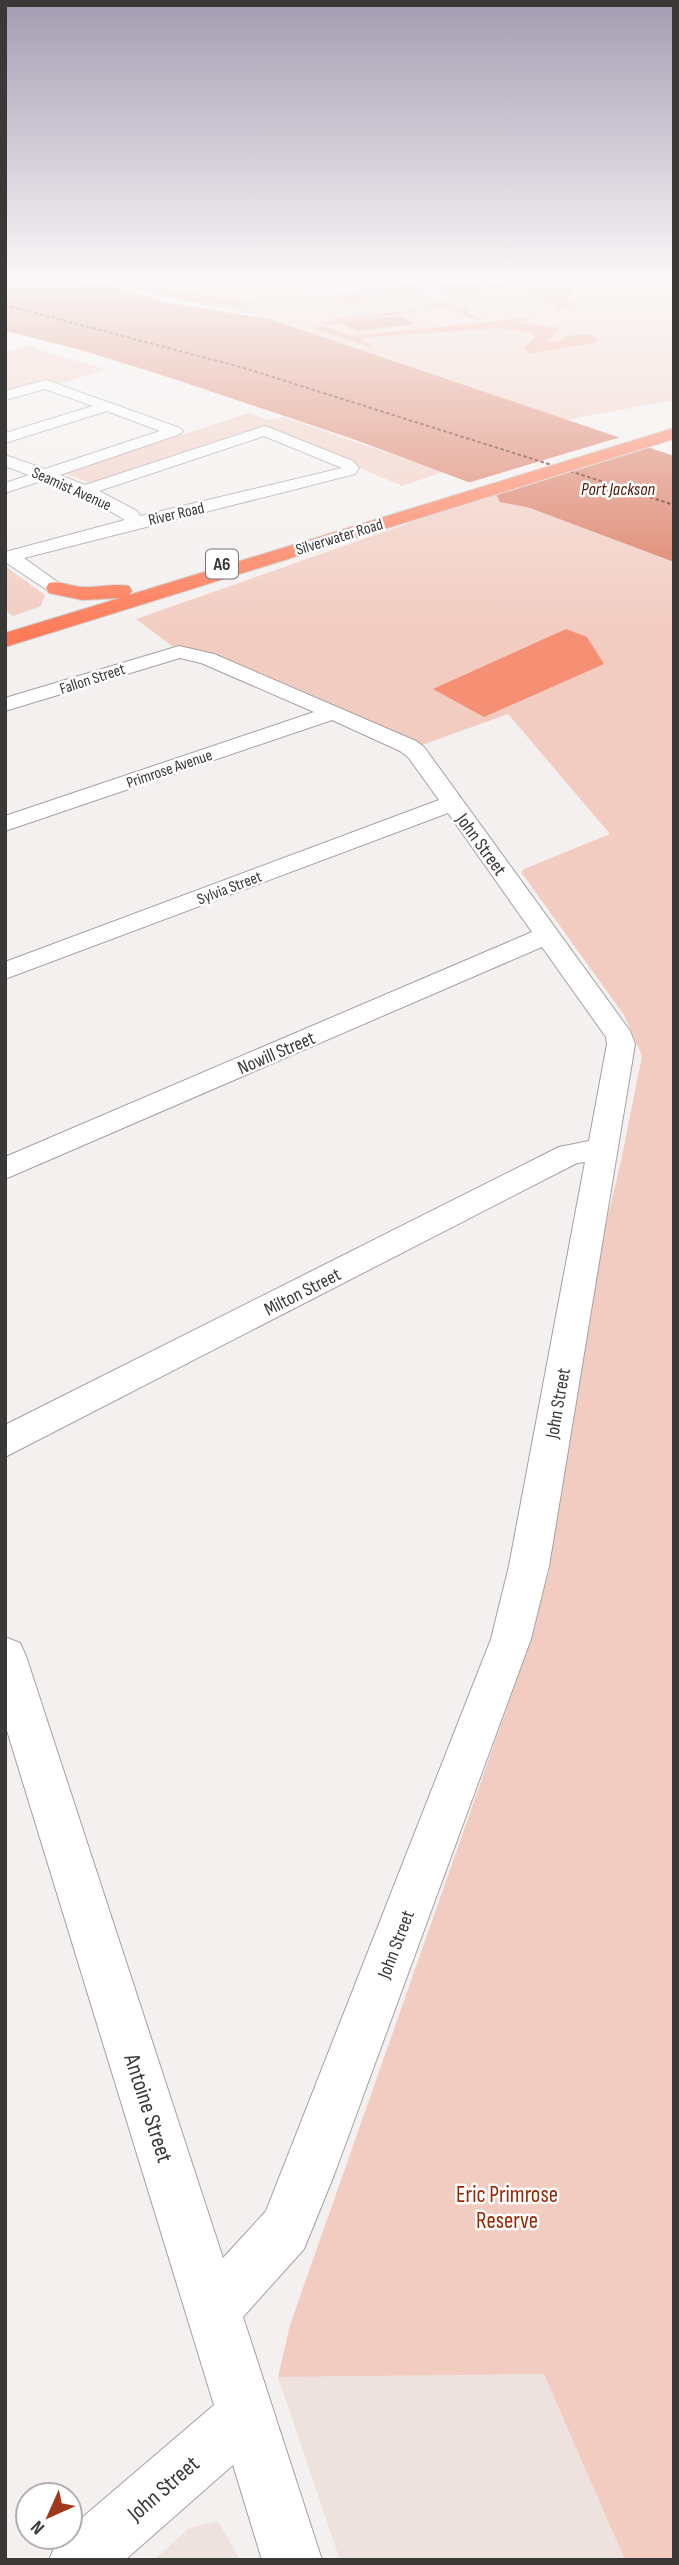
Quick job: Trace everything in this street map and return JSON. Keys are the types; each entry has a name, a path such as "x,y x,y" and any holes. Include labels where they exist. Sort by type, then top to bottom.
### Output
{"highway":[{"name":"Silverwater Road","path":"5,639 674,426"},
{"name":"Silverwater Road","path":"5,626 674,433"},
{"path":"57,588 94,594 142,588"},
{"path":"5,626 58,606 61,596 57,588"}],"street":[{"path":"5,488 175,430 82,397"},
{"path":"5,438 109,406"},
{"name":"River Road","path":"7,557 115,530 135,522 154,520 348,471 351,468 347,464 265,432 86,490"},
{"name":"Seamist Avenue","path":"5,460 86,490 131,515 135,522"},
{"path":"7,557 57,588"},
{"name":"Fallon Street","path":"5,705 179,652"},
{"name":"John Street","path":"179,652 207,658 416,752 620,1037 621,1044 529,1566 511,1639 285,2230 213,2309"},
{"name":"Primrose Avenue","path":"5,824 333,713"},
{"name":"Sylvia Street","path":"5,971 453,803"},
{"name":"Nowill Street","path":"5,1169 547,935"},
{"name":"Milton Street","path":"5,1442 570,1154 602,1149"},
{"name":"Antoine Street","path":"5,1656 292,2560"},
{"name":"John Street","path":"79,2560 247,2415"}],"shaded area":[{"path":"566,629 587,637 604,664 484,717 433,689"},
{"path":"545,2374 625,2560 340,2560 278,2377"},
{"path":"218,2521 240,2560 154,2560 189,2528"}],"green space":[{"path":"497,397 674,397 674,400 566,420"},
{"path":"249,413 269,420 283,417 443,472 402,486 262,426 90,483 64,473"},
{"name":"Eric Primrose Reserve","path":"495,493 505,503 530,508 674,562 674,2560 625,2560 544,2374 278,2377 290,2325 523,1662 549,1573 568,1384 621,1161 642,1056 624,1015 521,872 610,834 508,714 422,745 205,651 172,646 136,619"},
{"path":"5,566 45,595 41,606 13,616 5,610"}],"water":[{"name":"Port Jackson","path":"227,397 499,397 674,456 674,562 530,508 500,502 495,492 353,439"}],"pier":[{"path":"624,436 651,445 480,492 464,484"}],"ferry route":[{"path":"335,397 555,466"},
{"path":"570,471 674,505"}]}
